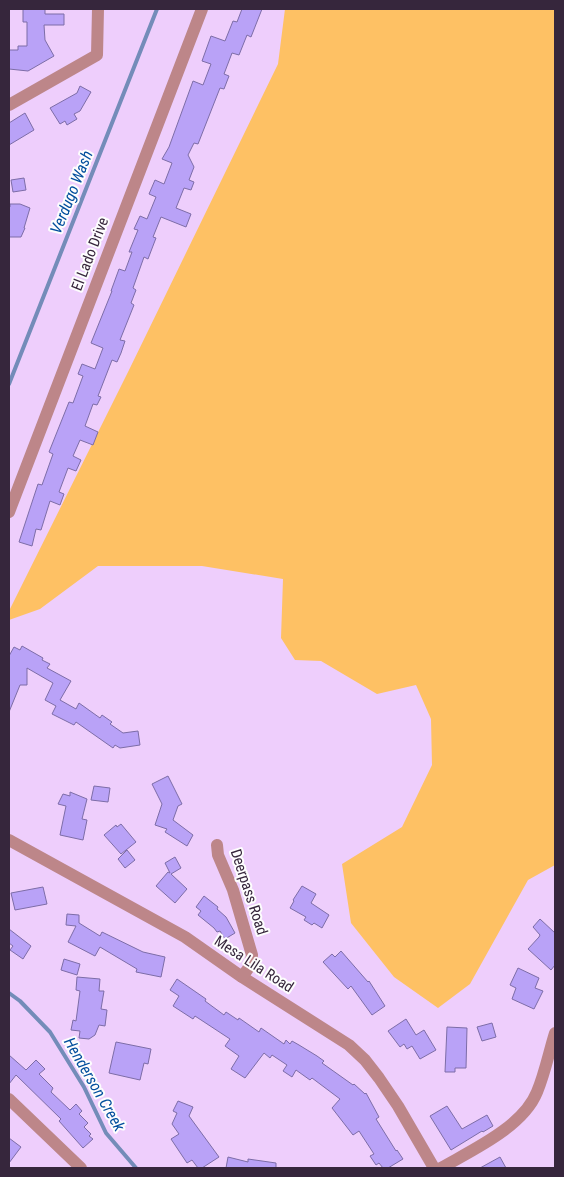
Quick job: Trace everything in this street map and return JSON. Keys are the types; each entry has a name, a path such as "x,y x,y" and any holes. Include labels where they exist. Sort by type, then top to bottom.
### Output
{"street":[{"path":"9,105 97,55 98,9"},
{"name":"El Lado Drive","path":"9,512 202,9"},
{"name":"Mesa Lila Road","path":"9,840 185,937 242,977 349,1045 365,1060 398,1106 434,1168"},
{"name":"Deerpass Road","path":"217,845 218,855 236,899 252,955 250,966 242,977"},
{"path":"441,1168 512,1125 526,1111 537,1093 555,1032"},
{"path":"9,1099 82,1168"}],"shaded area":[{"path":"285,9 555,9 555,865 528,880 470,984 438,1008 394,977 351,923 342,864 402,827 432,765 431,719 416,685 377,694 321,661 295,660 281,638 283,579 202,566 98,566 40,609 9,620 9,611 278,64"}],"building":[{"path":"23,9 45,9 45,14 64,14 64,25 44,25 45,40 54,56 28,71 9,69 9,50 18,50 18,46 27,46 27,22 23,22"},
{"path":"242,9 262,9 251,37 247,35 239,55 232,53 224,74 229,76 224,89 220,88 198,144 194,143 188,155 194,167 189,180 194,182 191,190 184,188 176,208 191,214 186,227 161,217 153,237 156,238 148,259 144,257 133,288 136,290 131,303 134,305 120,340 125,341 121,353 117,362 112,360 98,396 101,397 97,405 93,404 85,426 98,432 93,445 80,440 73,456 81,460 76,471 68,468 59,492 64,494 60,505 50,501 41,530 36,529 32,546 19,542 38,484 42,485 53,454 49,452 69,402 73,403 83,376 78,374 82,364 95,369 103,348 91,343 119,269 125,271 132,252 129,252 138,230 134,229 140,216 147,219 156,197 149,194 155,180 164,184 172,163 162,159 169,147 193,81 203,85 211,64 202,61 211,36 225,41 233,21 237,22"},
{"path":"80,86 91,92 80,111 74,114 77,119 67,125 65,121 60,124 50,108 77,93"},
{"path":"25,113 34,130 9,145 9,123"},
{"path":"24,178 26,190 13,192 11,180"},
{"path":"10,204 20,204 30,208 21,237 9,237"},
{"path":"22,646 50,664 47,668 71,681 60,700 76,709 79,703 100,718 102,715 112,722 110,724 123,733 138,731 140,745 120,748 115,745 113,748 76,722 74,725 52,714 56,706 45,700 53,683 27,668 27,685 20,685 9,712 9,656 14,647 20,650"},
{"path":"168,776 182,804 178,806 173,820 193,835 187,846 165,832 167,829 155,825 162,804 152,784"},
{"path":"94,786 110,788 108,802 91,800"},
{"path":"70,792 87,799 82,819 87,820 83,840 60,835 66,806 58,804 63,794 70,796"},
{"path":"121,824 136,842 121,854 104,835 116,825 117,827"},
{"path":"127,850 135,860 125,868 118,859"},
{"path":"175,857 181,868 171,874 187,889 175,903 156,886 168,872 170,873 165,863"},
{"path":"302,886 316,894 311,903 329,915 322,928 304,920 306,917 290,908"},
{"path":"43,887 47,904 15,910 11,893"},
{"path":"204,896 218,907 217,909 226,917 235,933 225,939 220,931 217,932 198,915 201,911 196,907"},
{"path":"67,914 79,915 79,923 100,936 102,932 143,952 165,957 161,977 136,972 137,969 100,947 95,956 68,942 76,926 66,925"},
{"path":"540,919 555,933 555,965 551,970 528,949 540,935 533,927"},
{"path":"9,929 31,946 23,959 10,950 13,946 9,943"},
{"path":"341,951 369,981 385,1006 372,1015 351,986 348,989 323,962 332,954 335,957"},
{"path":"64,959 80,964 77,975 61,970"},
{"path":"518,968 539,978 535,988 543,991 534,1009 512,999 516,988 510,985"},
{"path":"77,977 100,979 99,991 104,991 101,1009 107,1010 105,1026 99,1025 95,1035 89,1039 79,1038 80,1031 71,1030 73,1020 76,1021 80,991 76,990"},
{"path":"177,979 206,999 205,1001 224,1015 226,1012 238,1020 239,1018 259,1032 261,1028 284,1044 286,1040 290,1044 292,1041 317,1056 324,1061 322,1063 366,1093 379,1117 376,1119 403,1159 388,1168 383,1168 379,1163 376,1165 370,1156 374,1154 359,1131 353,1135 332,1108 340,1099 312,1078 310,1080 296,1070 292,1077 283,1071 287,1065 272,1055 270,1058 264,1053 245,1078 231,1069 239,1056 225,1046 230,1039 195,1016 193,1019 173,1006 179,996 170,990"},
{"path":"406,1019 416,1035 424,1030 436,1050 420,1059 412,1046 407,1049 404,1044 400,1047 388,1031"},
{"path":"492,1023 496,1037 482,1041 477,1027"},
{"path":"447,1027 467,1028 466,1068 455,1068 455,1072 445,1072"},
{"path":"116,1042 151,1049 148,1064 144,1063 140,1080 109,1073"},
{"path":"9,1055 26,1070 36,1060 45,1069 39,1074 53,1088 51,1092 70,1110 76,1104 82,1111 79,1114 88,1123 84,1127 93,1139 83,1148 59,1121 61,1119 16,1075 9,1084"},
{"path":"178,1101 193,1107 189,1116 219,1157 202,1168 198,1168 192,1160 187,1163 171,1139 179,1134 172,1124 177,1113 173,1111"},
{"path":"447,1106 462,1129 487,1115 493,1126 451,1150 430,1116"},
{"path":"9,1138 21,1147 9,1163"},
{"path":"228,1157 248,1162 248,1159 276,1163 276,1168 226,1168"},
{"path":"500,1157 506,1168 480,1168"}],"waterway":[{"name":"Verdugo Wash","path":"9,384 157,9"},
{"name":"Henderson Creek","path":"9,993 20,1001 50,1032 84,1087 106,1133 136,1168"}]}
